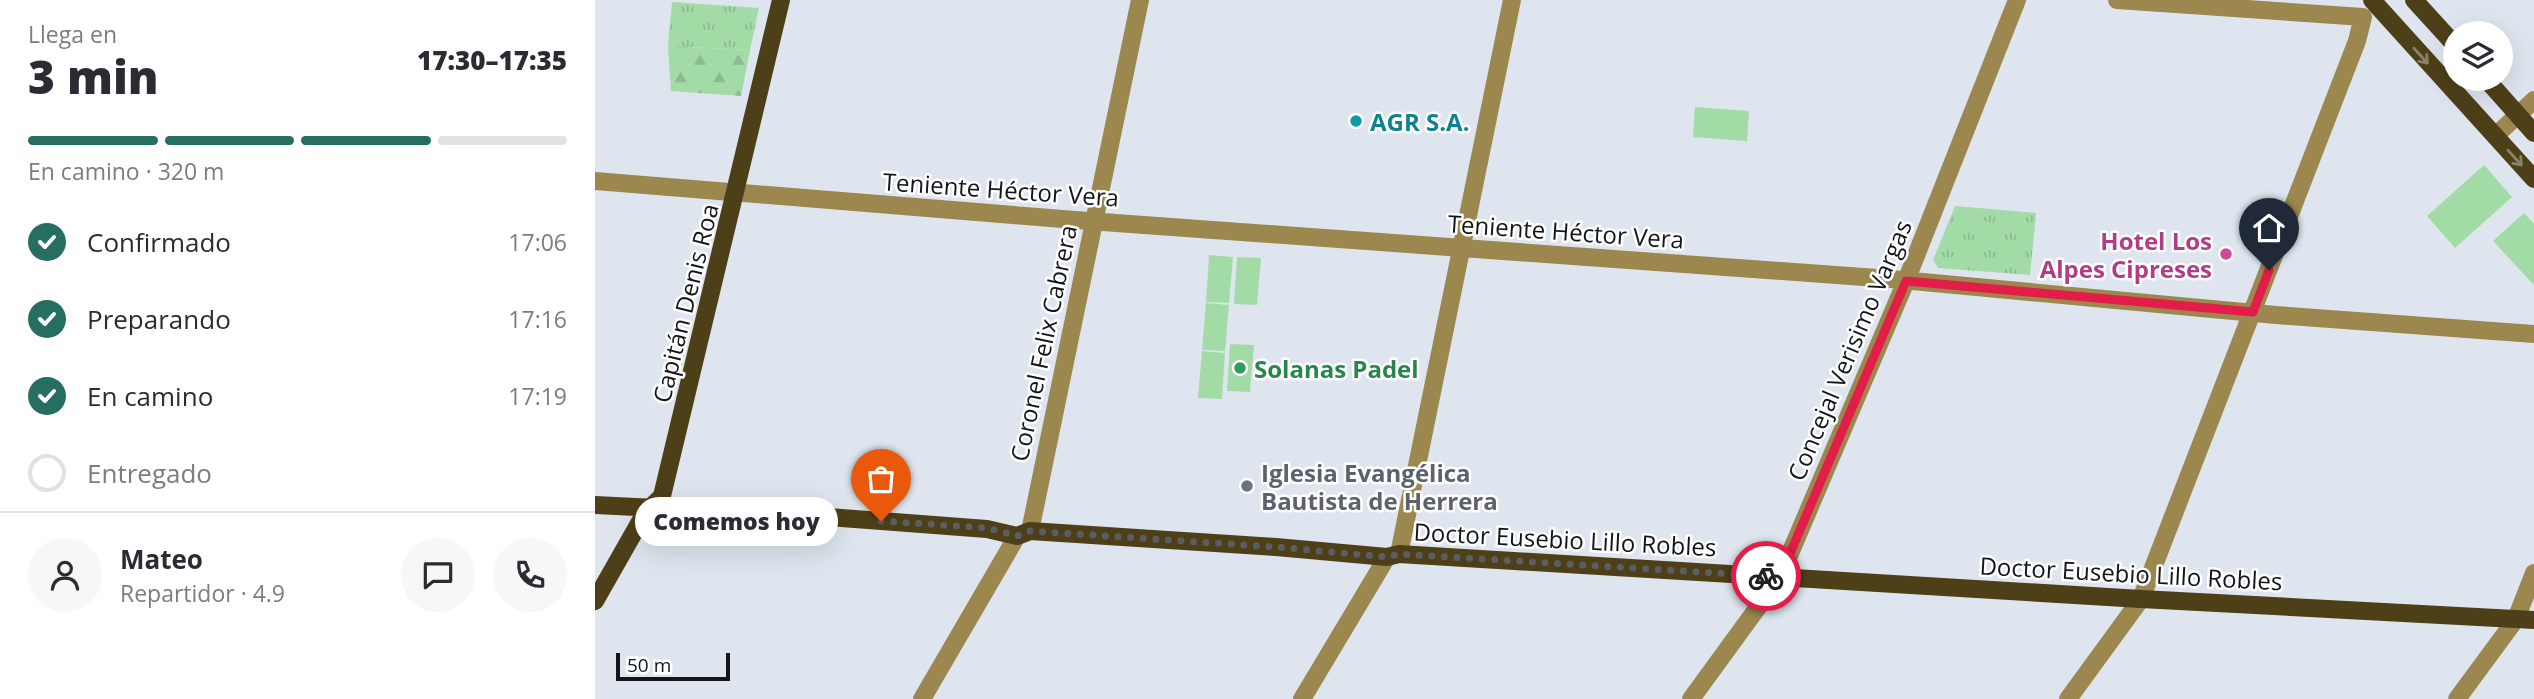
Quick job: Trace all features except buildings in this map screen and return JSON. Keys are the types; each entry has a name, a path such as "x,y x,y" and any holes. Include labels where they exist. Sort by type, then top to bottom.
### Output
{"main road":[{"name":"Capitán Denis Roa","path":"595,601 631,536 662,496 782,0"},
{"path":"2414,0 2443,33"},
{"path":"2373,6 2534,179"},
{"path":"2497,91 2534,133"},
{"name":"Doctor Eusebio Lillo Robles","path":"595,505 987,528 1023,534 2534,620"}],"street":[{"name":"Coronel Felix Cabrera","path":"922,699 1023,534 1140,0"},
{"path":"1302,699 1393,555 1461,248 1512,0"},
{"name":"Concejal Verisimo Vargas","path":"1691,699 1780,577 1906,281 2017,0"},
{"path":"2068,699 2141,599 2357,41 2373,6 2117,0"},
{"path":"2495,136 2534,100"},
{"name":"Teniente Héctor Vera","path":"595,181 1906,281 2534,334"},
{"path":"2457,699 2516,619 2534,573"}],"green space":[{"path":"672,2 759,8 750,50 668,46"},
{"path":"668,46 750,50 741,96 671,91"},
{"path":"1695,107 1749,111 1747,141 1693,137"},
{"path":"2484,165 2512,197 2455,248 2427,216"},
{"path":"1955,206 2036,213 2030,275 1938,268 1933,260"},
{"path":"2524,213 2534,224 2534,285 2493,241"},
{"name":"Solanas Padel","path":"1209,255 1233,257 1229,303 1206,302"},
{"name":"Solanas Padel","path":"1237,257 1261,258 1257,305 1234,304"},
{"name":"Solanas Padel","path":"1206,303 1229,305 1225,351 1202,350"},
{"name":"Solanas Padel","path":"1230,344 1254,345 1250,392 1227,391"},
{"name":"Solanas Padel","path":"1202,351 1225,353 1222,399 1198,398"}],"way so far":[{"path":"881,521 987,528 1017,536 1030,531 1387,557 1399,554 1766,576"}],"place":[{"name":"AGR S.A.","path":"1356,121"},
{"name":"Hotel Los Alpes Cipreses","path":"2226,254"},
{"name":"Solanas Padel","path":"1240,368"},
{"name":"Iglesia Evangélica Bautista de Herrera","path":"1247,486"},
{"name":"Comemos hoy","path":"881,521"}],"route":[{"path":"1766,576 1780,577 1906,281 2253,312 2269,270"}]}
